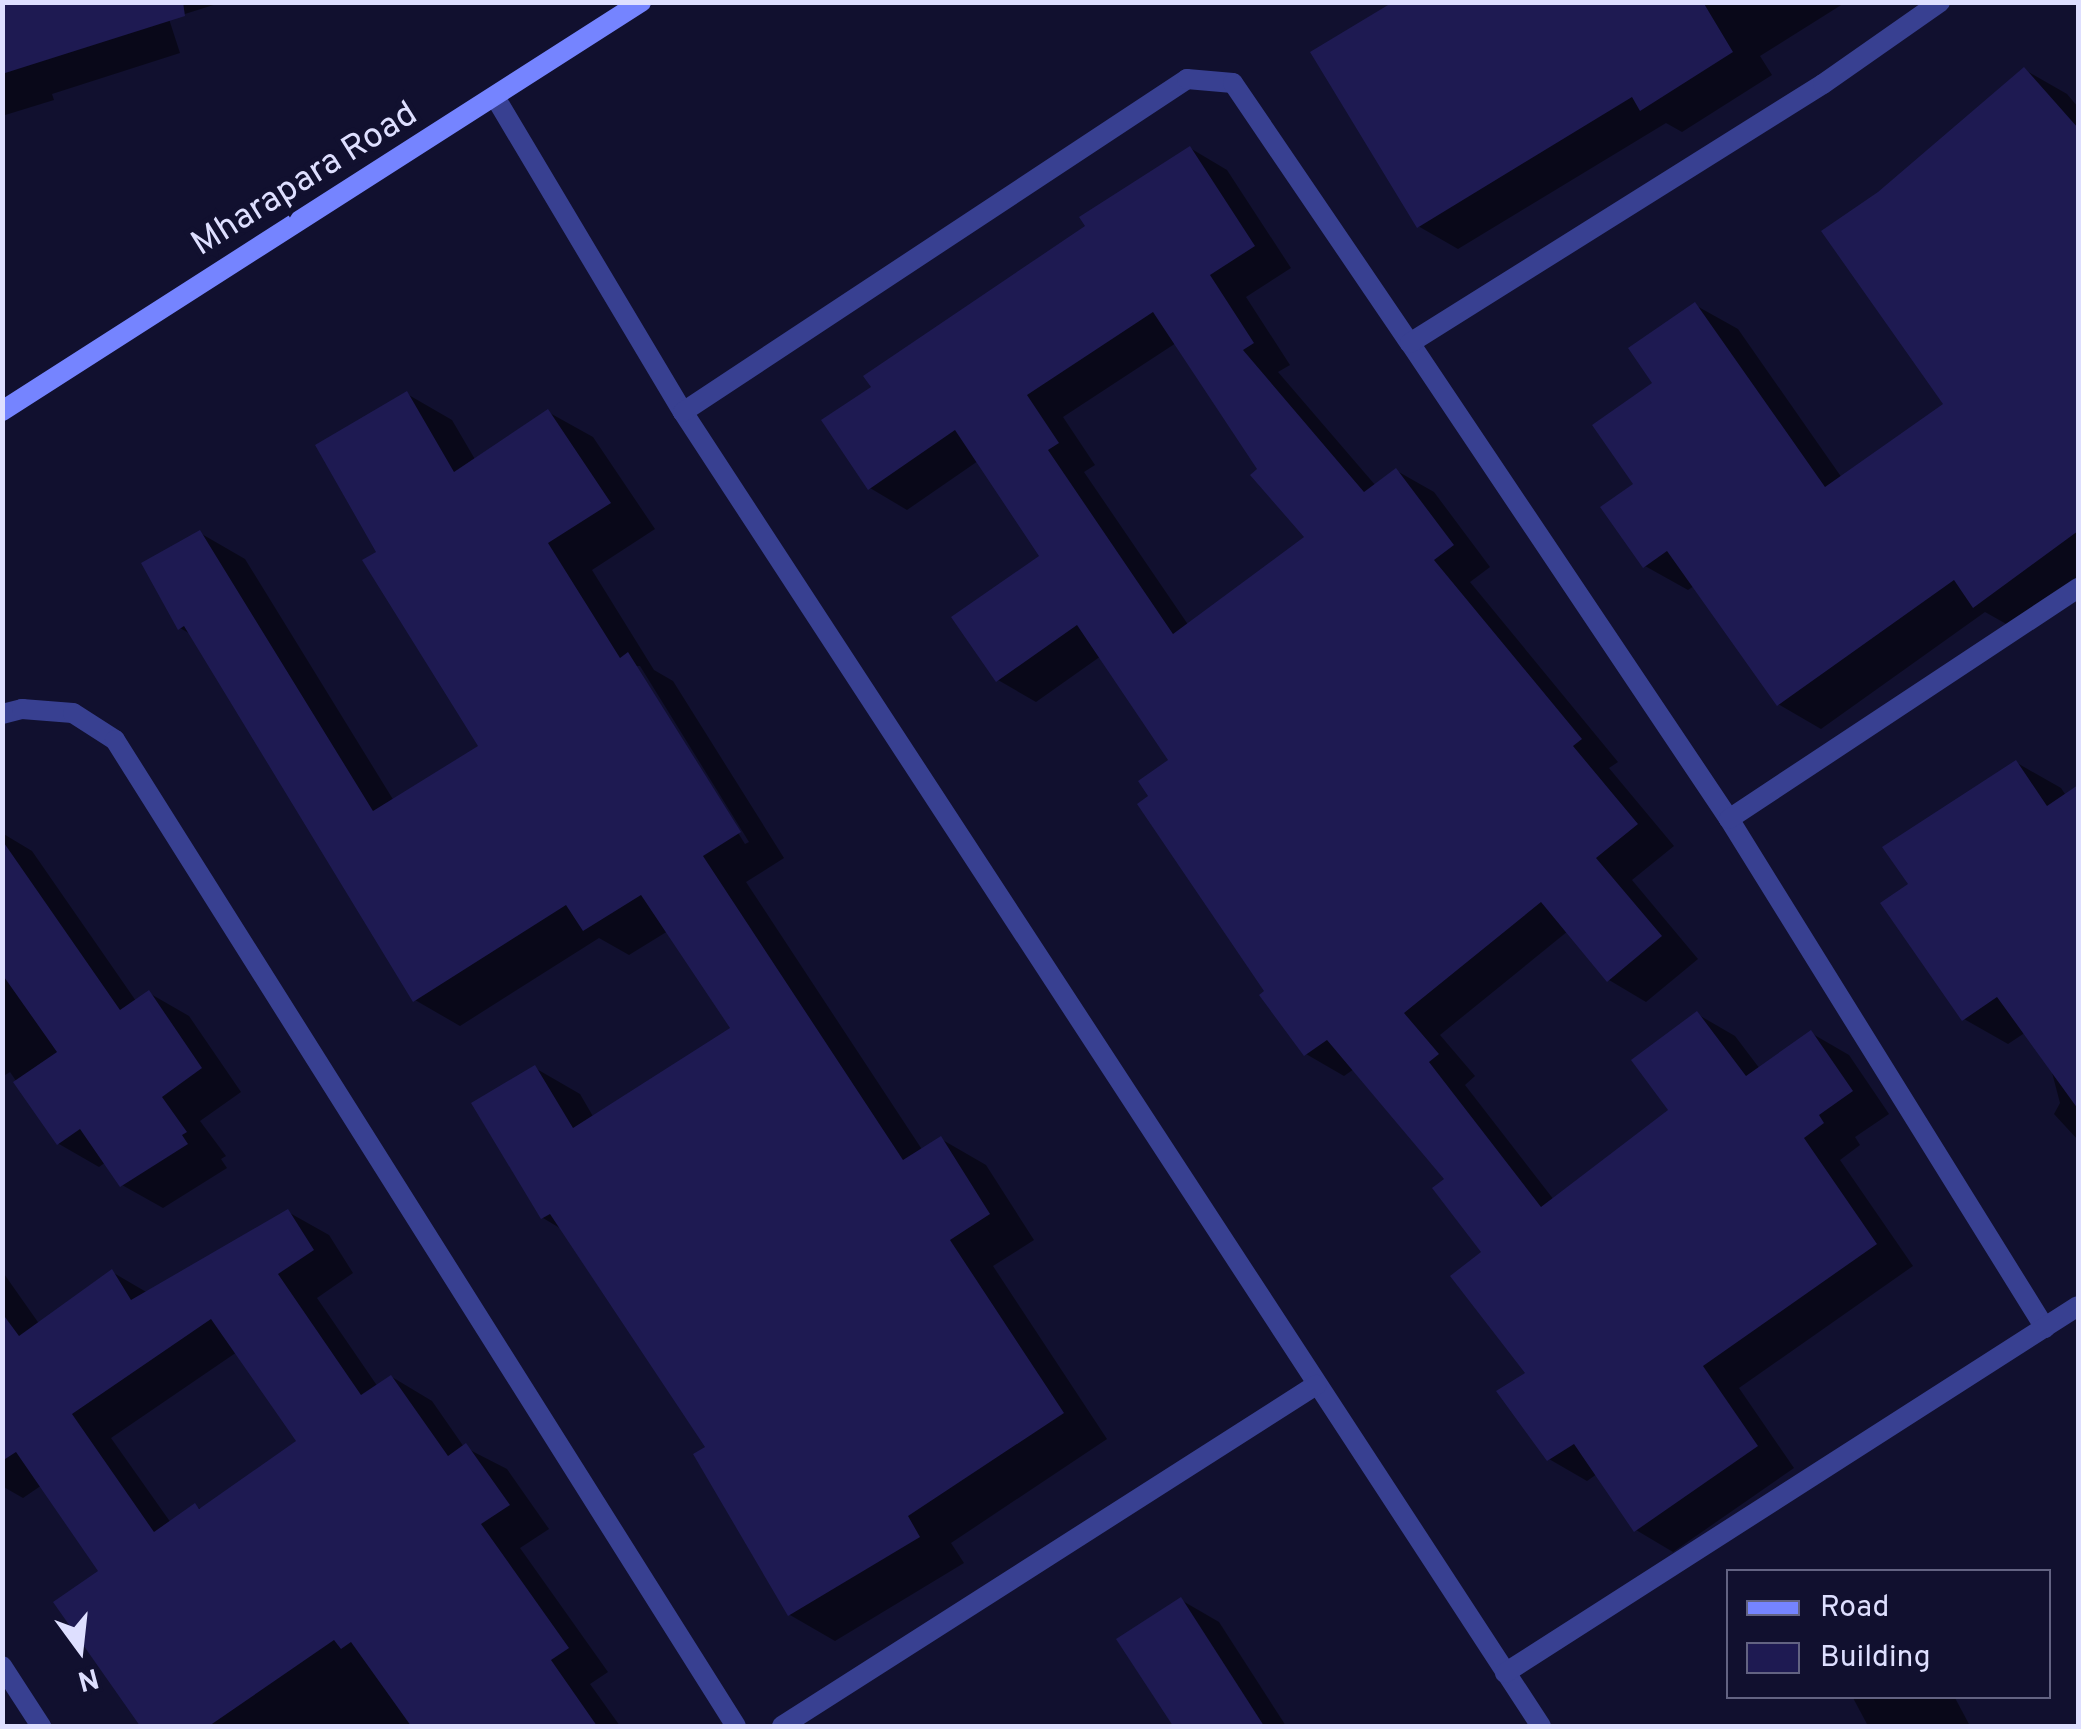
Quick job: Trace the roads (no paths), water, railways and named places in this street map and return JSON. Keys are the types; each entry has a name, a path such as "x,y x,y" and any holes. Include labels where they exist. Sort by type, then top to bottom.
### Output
{"main road":[{"name":"Mharapara Road","path":"2,410 642,2"}],"street":[{"path":"1410,344 1837,75 1940,2"},
{"path":"683,412 1187,79 1233,83 1729,819 2044,1328"},
{"path":"495,97 683,412 1540,1726"},
{"path":"1729,819 2078,588"},
{"path":"2,714 22,709 73,712 115,740 736,1726"},
{"path":"1506,1673 2078,1306"},
{"path":"782,1726 1316,1386"},
{"path":"2,1666 41,1726"}]}
